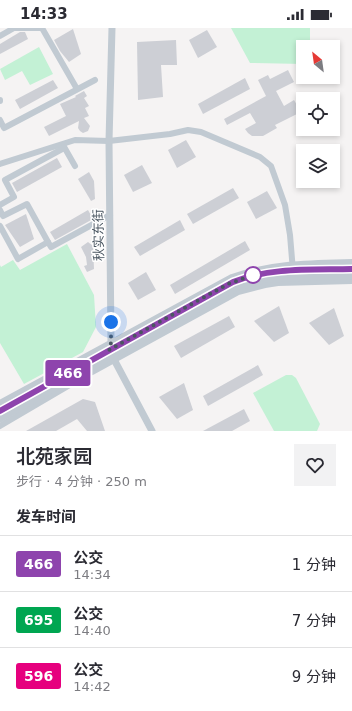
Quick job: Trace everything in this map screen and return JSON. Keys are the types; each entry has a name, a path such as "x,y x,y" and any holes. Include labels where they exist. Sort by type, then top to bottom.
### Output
{"street":[{"path":"0,36 14,28 42,28 77,89"},
{"name":"秋实东街","path":"112,28 109,141 112,352 152,431"},
{"path":"0,120 4,128 95,80"},
{"path":"0,205 14,197 5,180 75,140 109,141 170,134 188,130 202,132 260,157 271,166 285,204 293,267"},
{"path":"0,164 63,146"},
{"path":"63,146 75,166"},
{"path":"0,210 4,216 27,204 51,247 110,215"},
{"path":"0,226 18,259 48,242"},
{"path":"0,419 233,282 264,273 293,267 352,262"},
{"path":"293,267 352,269"},
{"path":"0,411 242,286 266,280 352,276"},
{"path":"0,403 112,352 229,296 252,288 278,283 352,282"},
{"path":"0,426 112,352"}],"green space":[{"path":"231,28 310,28 310,40 296,40 296,64 250,63"},
{"path":"39,47 53,74 30,85 22,71 5,80 0,69"},
{"path":"67,244 94,295 96,327 83,352 24,384 0,343 0,265 1,267 13,260 20,270"},
{"path":"286,375 292,375 296,378 320,424 317,431 274,431 253,393"}],"building":[{"path":"73,29 81,54 69,62 60,51 54,40"},
{"path":"207,30 217,47 198,58 189,40"},
{"path":"20,32 25,32 28,39 0,54 0,44"},
{"path":"176,40 177,65 161,65 163,97 138,100 137,42"},
{"path":"288,70 294,82 276,91 284,106 294,100 296,103 296,114 275,125 277,128 263,136 252,136 245,129 256,123 250,113 227,125 224,119 266,96 258,80 268,75 270,79"},
{"path":"245,78 250,89 203,114 198,104"},
{"path":"53,80 58,88 20,109 15,100"},
{"path":"84,91 87,96 84,98 89,106 85,108 89,116 84,118 90,126 88,131 83,133 80,131 78,128 79,121 49,136 44,127 66,116 60,104 76,97 75,96"},
{"path":"186,140 196,157 177,168 168,150"},
{"path":"57,158 62,167 17,192 12,183"},
{"path":"142,165 152,183 133,192 124,175"},
{"path":"89,172 94,181 95,199 91,201 78,179"},
{"path":"233,188 239,198 193,224 187,214"},
{"path":"267,191 277,208 256,219 247,202"},
{"path":"88,210 93,219 55,240 50,232"},
{"path":"26,214 34,239 20,247 5,225"},
{"path":"180,220 185,230 140,256 134,247"},
{"path":"245,241 250,250 175,294 170,285"},
{"path":"88,242 93,246 94,269 87,272 84,266 87,265 86,257 81,247"},
{"path":"146,272 156,290 138,300 128,283"},
{"path":"279,306 289,333 274,342 254,321"},
{"path":"334,308 344,336 329,345 309,323"},
{"path":"229,316 235,327 181,358 174,346"},
{"path":"258,365 263,375 208,406 203,396"},
{"path":"184,383 193,410 177,419 159,397"},
{"path":"83,399 95,402 105,431 87,431 77,419 56,431 26,431"},
{"path":"244,409 250,421 232,431 203,431"}],"bus line":[{"name":"466","path":"0,411 228,284 246,277 264,273 352,269"}],"route":[{"path":"111,322 111,343 109,350 228,284 253,275"}]}
